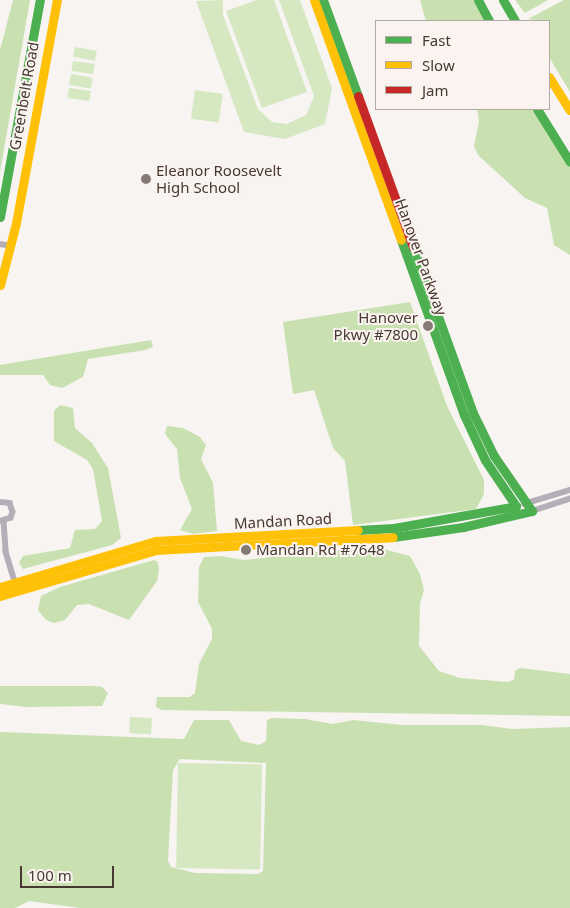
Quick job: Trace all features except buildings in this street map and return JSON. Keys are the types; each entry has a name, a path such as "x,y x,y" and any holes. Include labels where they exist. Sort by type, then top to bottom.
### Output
{"main road":[{"name":"Greenbelt Road","path":"0,217 40,0"},
{"name":"Greenbelt Road","path":"0,285 11,246 57,0"},
{"name":"Hanover Parkway","path":"314,0 464,415 485,460 519,509"},
{"name":"Hanover Parkway","path":"324,0 473,412 494,456 529,507"},
{"path":"478,0 488,20"},
{"path":"503,0 514,20"},
{"path":"550,79 570,110"},
{"path":"538,110 570,162"},
{"name":"Mandan Road","path":"0,596 16,586 155,541 389,529 529,507"},
{"name":"Mandan Road","path":"0,587 16,586"}],"street":[{"path":"0,244 11,246"},
{"name":"Mandan Road","path":"529,507 570,490"},
{"name":"Mandan Road","path":"529,507 570,499"},
{"path":"0,502 7,502 13,508 11,518 2,521 6,552 16,586"}],"green space":[{"path":"13,0 30,0 0,172 0,50"},
{"path":"223,0 223,15 258,109 272,122 287,124 306,115 314,96 279,0 300,0 332,88 325,124 285,139 244,132 196,1"},
{"path":"257,0 274,0 307,92 262,108 226,11"},
{"path":"420,0 478,0 488,20 426,20"},
{"path":"515,0 548,0 525,13"},
{"path":"564,0 570,0 570,92 550,59 550,20 528,19"},
{"path":"75,47 97,51 95,61 73,57"},
{"path":"73,61 95,64 93,74 72,71"},
{"path":"71,74 93,78 91,89 69,85"},
{"path":"69,88 91,91 89,101 68,98"},
{"path":"195,90 223,94 219,123 191,119"},
{"path":"477,110 538,110 570,162 570,255 554,245 547,208 525,198 478,155 474,146 479,121"},
{"path":"410,302 447,406 484,480 484,494 476,509 353,525 345,461 333,448 314,390 293,394 283,322"},
{"path":"151,340 153,347 145,350 88,359 83,377 62,388 50,385 43,375 0,375 0,365"},
{"path":"60,405 73,408 75,428 92,443 108,468 121,538 112,545 23,569 19,563 23,556 70,548 75,530 95,529 102,521 93,469 87,460 54,441 54,411"},
{"path":"167,426 183,428 200,437 206,445 201,459 213,483 217,531 193,534 180,530 192,509 180,478 177,449 165,434"},
{"path":"383,549 410,556 420,574 424,590 420,604 419,646 439,671 460,678 507,682 514,680 515,671 520,668 570,674 570,716 162,710 156,707 157,697 190,697 195,693 199,664 212,639 212,629 198,602 199,567 204,557 220,556 244,560 326,551"},
{"path":"154,560 158,562 157,581 129,620 89,604 77,605 65,620 54,623 46,620 38,610 41,596 60,587"},
{"path":"0,686 94,686 102,687 108,693 102,706 27,707 0,704"},
{"path":"130,717 152,718 151,734 129,733"},
{"path":"272,718 305,719 333,724 353,720 402,725 482,725 512,729 570,727 570,908 80,908 29,901 15,908 0,908 0,732 184,739 194,720 229,720 241,741 259,745 266,741 267,720","holes":["180,759 266,763 263,871 258,874 195,873 171,867 168,861 173,770"]},
{"path":"178,763 262,764 260,869 176,868"}],"traffic: fast":[{"path":"0,217 40,0"},
{"path":"323,0 358,96"},
{"path":"478,0 488,20"},
{"path":"503,0 514,20"},
{"path":"538,110 570,162"},
{"path":"358,530 394,528 516,506 485,460 464,415 401,240"},
{"path":"393,537 463,527 532,511 494,456 473,413 413,247"}],"traffic: slow":[{"path":"0,285 16,223 57,0"},
{"path":"314,0 401,240"},
{"path":"550,79 570,110"},
{"path":"0,587 155,541 358,530"},
{"path":"0,596 156,550 393,537"}],"traffic: jam":[{"path":"358,96 413,247"}],"place":[{"name":"Eleanor Roosevelt High School","path":"146,179"},
{"name":"Hanover Pkwy #7800","path":"428,326"},
{"name":"Mandan Rd #7648","path":"246,550"}]}
